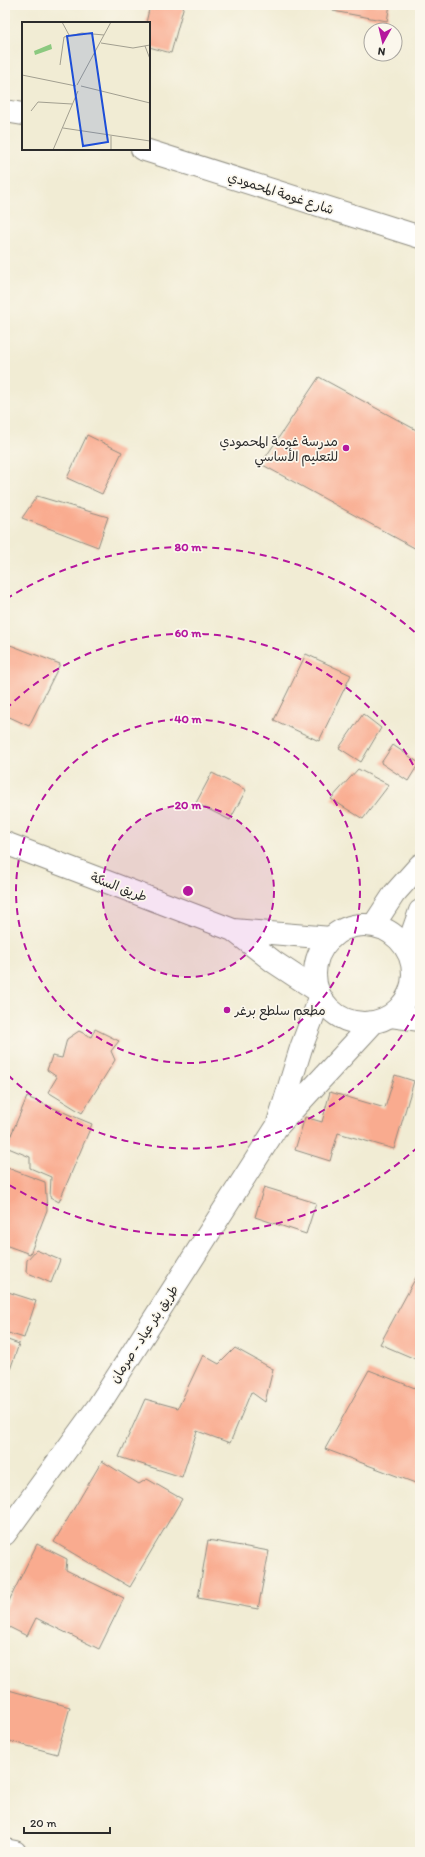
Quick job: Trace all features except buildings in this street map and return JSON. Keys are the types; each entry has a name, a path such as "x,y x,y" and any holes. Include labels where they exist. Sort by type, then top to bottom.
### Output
{"main road":[{"path":"5,111 22,114"},
{"name":"شارع غومة المحمودي","path":"145,150 420,237"},
{"name":"طريق السكة","path":"5,843 234,930 330,938"},
{"path":"373,926 394,894 420,865"},
{"path":"276,1128 383,1019 405,1003 412,985 413,962 420,911"},
{"path":"276,1128 319,995 315,976 317,960 330,938 343,929 373,926 392,933 413,962"},
{"name":"طريق السكة","path":"234,930 319,995"},
{"path":"319,995 340,1017 357,1023 383,1019 420,1020"},
{"name":"طريق بئر عياد - صرمان","path":"5,1534 99,1405 276,1128"},
{"path":"5,1850 15,1852"}],"place":[{"name":"مدرسة غومة المحمودي للتعليم الأساسي","path":"346,448"},
{"name":"مطعم سلطع برغر","path":"227,1010"}]}
